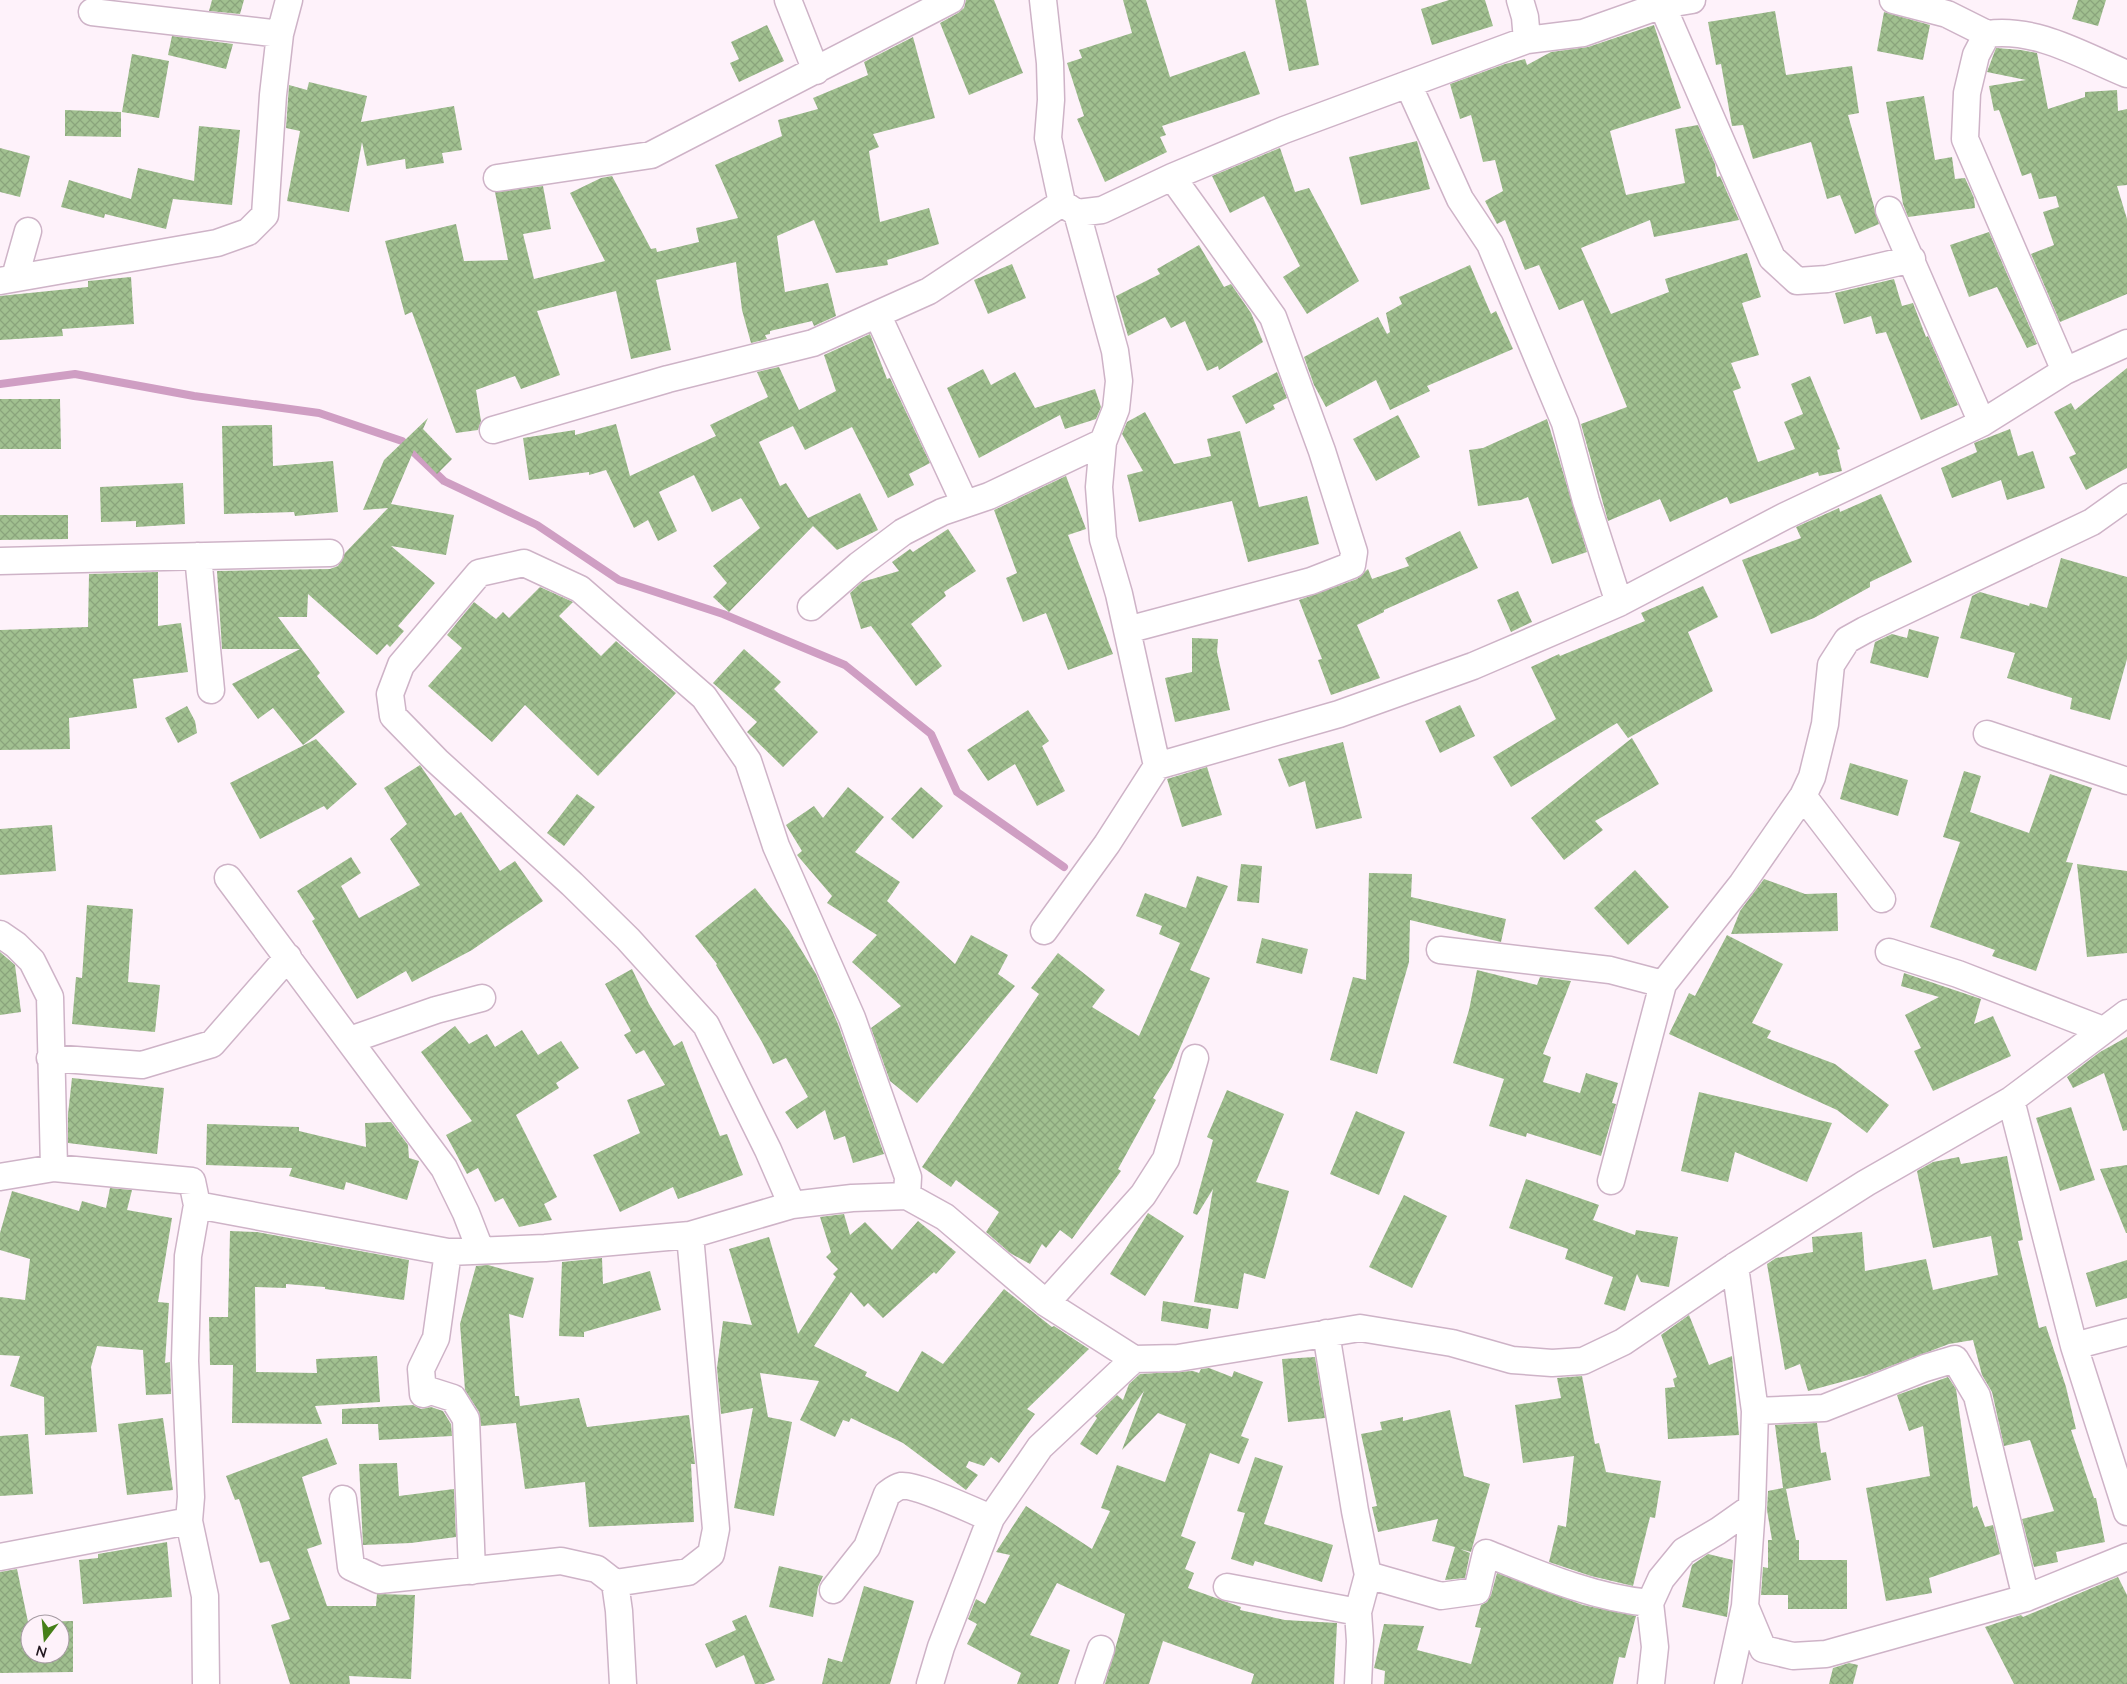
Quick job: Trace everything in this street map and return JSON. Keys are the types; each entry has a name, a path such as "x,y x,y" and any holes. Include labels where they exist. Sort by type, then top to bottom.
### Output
{"street":[{"path":"7,279 217,243 248,232 265,215 273,95 280,34 289,0"},
{"path":"788,0 816,71"},
{"path":"497,178 651,155 951,0"},
{"path":"1043,0 1050,62 1051,100 1048,138 1115,351 1119,381 1116,409 1103,442 1099,487 1103,539 1127,630 1157,766"},
{"path":"1520,0 1525,17 1527,40"},
{"path":"493,430 668,379 813,342 878,316 929,291 1070,208 1102,210 1172,177 1284,130 1485,53 1527,40 1583,33 1662,5 1692,0"},
{"path":"1893,0 1947,14 1987,34 2006,31 2036,37 2127,74"},
{"path":"1662,5 1772,258 1797,281 1828,279 1912,259"},
{"path":"92,12 280,34"},
{"path":"1987,34 1976,55 1966,93 1965,138 2065,371"},
{"path":"1408,84 1460,199 1490,244 1565,422 1586,501 1619,603"},
{"path":"1127,630 1311,581 1352,565 1355,559 1322,451 1273,317 1172,177"},
{"path":"1890,210 1982,423"},
{"path":"7,279 28,231"},
{"path":"878,316 965,504"},
{"path":"1044,931 1107,844 1157,766 1339,714 1473,666 1619,603 1785,516 1982,423 2065,371 2127,343"},
{"path":"811,607 859,565 903,532 942,512 989,496 1103,442"},
{"path":"1611,1181 1663,984 1742,884 1803,796 1812,777 1825,724 1831,665 1847,640 2092,522 2127,497"},
{"path":"0,561 330,553"},
{"path":"198,556 211,690"},
{"path":"792,1206 768,1150 706,1025 628,939 579,891 437,761 393,716 390,694 401,665 479,573 524,563 580,589 704,697 748,761 776,846 852,1018 908,1178 907,1196"},
{"path":"1987,734 2127,782"},
{"path":"1803,796 1882,900"},
{"path":"228,878 444,1168 466,1212 480,1250"},
{"path":"5,944 32,961 50,997 54,1168"},
{"path":"1440,950 1610,970 1663,984"},
{"path":"1889,952 1958,974 2104,1030"},
{"path":"50,1058 142,1065 212,1044 288,957"},
{"path":"350,1040 436,1010 482,998"},
{"path":"197,1205 448,1252 545,1248 690,1235 792,1206 852,1198 907,1196 945,1217 1046,1302 1134,1360 1178,1358 1326,1332 1360,1328 1452,1343 1512,1360 1552,1363 1583,1361 1623,1342 1735,1266 1866,1183 2011,1100 2127,1013"},
{"path":"1046,1302 1143,1195 1166,1159 1195,1058"},
{"path":"2011,1100 2074,1346 2127,1512"},
{"path":"0,1177 54,1168 192,1181 197,1205 188,1256 185,1361 191,1496 189,1521 204,1596 206,1684"},
{"path":"615,1583 688,1572 711,1554 716,1529 690,1235"},
{"path":"448,1252 436,1338 421,1369 423,1394 431,1391 452,1398 466,1419 472,1571"},
{"path":"1728,1684 1745,1606 1752,1507 1755,1411 1735,1266"},
{"path":"1326,1332 1355,1511 1368,1575 1358,1612 1360,1641 1358,1684"},
{"path":"2074,1346 2127,1332"},
{"path":"1755,1411 1824,1408 1955,1358 1976,1396 2026,1598"},
{"path":"930,1684 941,1647 991,1518 1040,1447 1134,1360"},
{"path":"833,1590 867,1547 887,1494 892,1490 901,1486 915,1488 991,1518"},
{"path":"343,1499 351,1567 379,1580 561,1560 598,1569 615,1583 619,1611 623,1684"},
{"path":"1651,1684 1655,1647 1650,1604 1661,1579 1684,1551 1718,1531 1752,1507"},
{"path":"0,1557 189,1521"},
{"path":"1368,1575 1441,1596 1477,1591 1486,1553 1541,1575 1630,1601 1650,1604"},
{"path":"1745,1606 1763,1649 1793,1656 1826,1654 2026,1598 2127,1557"},
{"path":"1227,1587 1358,1612"},
{"path":"1089,1684 1101,1650"}],"building":[{"path":"212,0 244,0 240,14 209,11"},
{"path":"966,0 994,0 1023,73 969,95 940,23 964,8"},
{"path":"1123,0 1146,0 1170,77 1245,51 1260,94 1162,126 1166,135 1160,137 1167,152 1105,182 1077,119 1084,116 1067,63 1082,58 1079,50 1132,33"},
{"path":"1275,0 1306,0 1319,65 1289,71"},
{"path":"1449,0 1485,0 1493,26 1432,45 1421,9"},
{"path":"2078,0 2106,0 2098,26 2072,19"},
{"path":"1775,11 1786,75 1852,66 1859,113 1848,115 1879,224 1855,234 1840,195 1827,199 1811,142 1753,159 1743,125 1732,126 1721,64 1716,65 1708,22"},
{"path":"1884,12 1930,25 1923,60 1877,51"},
{"path":"767,25 784,61 739,82 730,63 739,59 731,42"},
{"path":"1654,25 1681,108 1610,131 1626,195 1685,183 1675,129 1698,125 1715,164 1717,177 1720,176 1739,220 1654,237 1650,220 1581,248 1611,314 1669,292 1665,279 1747,253 1761,297 1742,303 1759,355 1731,363 1741,388 1733,391 1758,462 1795,449 1784,422 1803,414 1791,384 1810,376 1840,449 1837,450 1842,471 1819,476 1818,472 1730,504 1727,497 1670,522 1660,499 1608,521 1581,424 1627,407 1583,300 1559,310 1539,265 1525,270 1505,220 1497,224 1485,201 1503,191 1495,160 1483,162 1471,115 1460,119 1450,84 1505,64 1525,59 1527,65 1551,52 1588,47"},
{"path":"172,36 233,44 226,69 168,55"},
{"path":"913,37 935,118 873,134 879,147 869,151 880,222 929,208 939,244 887,260 888,265 836,273 814,220 777,236 785,292 828,283 836,316 814,326 812,321 770,331 770,334 765,335 767,339 751,343 742,310 736,262 656,280 671,350 631,359 616,291 537,311 560,375 521,389 515,376 476,390 481,421 478,430 456,433 412,312 405,315 385,241 456,224 464,261 508,260 495,192 543,186 551,229 523,234 534,279 605,261 570,193 601,178 612,176 651,249 656,248 657,252 699,242 696,228 738,218 715,165 782,136 778,120 818,109 813,98 868,75 864,62"},
{"path":"1996,48 2037,53 2048,109 2085,97 2085,92 2117,90 2118,111 2127,109 2127,185 2117,186 2127,219 2127,294 2060,322 2031,254 2054,245 2043,212 2059,207 2056,196 2039,199 2031,173 2022,176 1999,110 1994,111 1989,86 2026,80 1987,72"},
{"path":"132,54 169,61 159,118 122,112"},
{"path":"309,82 367,96 361,122 454,106 462,150 442,153 444,163 406,169 405,159 367,166 362,142 349,212 287,201 300,131 286,128 289,85 307,90"},
{"path":"1924,96 1935,160 1952,157 1955,179 1965,178 1974,198 1975,208 1908,217 1903,204 1886,102"},
{"path":"65,110 121,112 121,137 65,136"},
{"path":"199,126 240,130 232,205 173,199 166,229 105,214 104,218 61,207 69,180 131,199 138,168 194,181"},
{"path":"1417,141 1430,189 1361,205 1349,157"},
{"path":"0,148 30,156 20,197 0,192"},
{"path":"1280,148 1295,192 1309,188 1359,281 1307,314 1283,277 1300,266 1264,196 1230,213 1212,176"},
{"path":"1989,232 2037,344 2027,348 1997,287 1969,297 1950,245"},
{"path":"1199,245 1224,287 1231,284 1251,313 1263,342 1219,370 1218,366 1207,371 1185,321 1171,328 1165,317 1128,336 1116,296 1160,274 1157,269"},
{"path":"1012,264 1026,298 988,314 974,280"},
{"path":"1470,265 1491,314 1496,311 1513,349 1427,386 1430,391 1390,410 1376,380 1326,407 1314,385 1304,357 1378,317 1387,334 1390,332 1386,313 1402,304 1399,297"},
{"path":"131,277 134,324 62,329 63,336 0,340 0,296 88,287 88,281"},
{"path":"1894,279 1902,306 1913,303 1926,337 1928,336 1958,405 1921,420 1886,332 1876,334 1871,316 1844,324 1835,293"},
{"path":"870,334 887,379 890,378 930,463 909,474 914,485 888,498 852,427 805,450 793,426 759,442 780,486 786,483 808,518 860,493 878,530 837,550 813,526 729,612 713,597 727,583 713,566 760,528 741,498 712,512 694,475 659,492 677,531 658,541 648,520 634,528 606,470 589,475 589,472 529,480 523,438 575,430 575,435 616,424 630,476 716,436 710,425 768,397 757,372 779,367 799,410 836,391 824,355"},
{"path":"2127,368 2127,468 2086,490 2069,457 2076,454 2054,412 2071,403 2075,410"},
{"path":"983,369 991,385 1015,372 1035,408 1095,389 1101,407 1096,419 1065,429 1060,415 979,458 947,388"},
{"path":"1277,372 1287,398 1273,405 1275,409 1246,424 1232,396"},
{"path":"0,399 60,399 61,449 0,449"},
{"path":"1145,412 1174,464 1211,456 1207,439 1240,431 1259,507 1307,496 1319,544 1248,562 1232,501 1139,522 1127,475 1143,471 1122,434 1127,422"},
{"path":"1398,415 1420,457 1376,481 1353,439"},
{"path":"428,418 423,429 452,459 437,474 414,450 391,504 454,515 446,555 391,546 435,583 398,626 404,631 390,647 387,644 377,655 308,594 307,617 278,617 320,673 317,676 345,712 303,745 273,708 258,719 232,684 300,649 222,649 217,571 330,569 338,566 345,553 388,508 363,510 384,460"},
{"path":"1547,419 1587,552 1552,564 1528,497 1521,500 1478,506 1469,450 1483,448"},
{"path":"272,425 273,466 333,461 338,512 295,516 294,512 224,514 222,426"},
{"path":"2010,429 2018,456 2033,451 2045,488 2007,500 2001,480 1952,498 1941,468 1977,452 1974,443"},
{"path":"1066,476 1086,529 1068,535 1113,654 1068,670 1046,613 1023,622 1006,578 1017,573 994,510"},
{"path":"183,483 185,524 136,527 136,521 101,522 100,487"},
{"path":"1881,494 1912,562 1870,582 1870,587 1814,618 1771,634 1742,560 1801,538 1796,527 1839,508 1840,512"},
{"path":"0,515 68,515 68,539 0,540"},
{"path":"948,529 976,571 944,592 946,596 911,624 942,666 916,686 871,626 861,629 850,593 862,582 899,571 892,562 910,549 913,552"},
{"path":"1460,531 1478,568 1384,610 1384,612 1357,625 1380,678 1331,695 1318,660 1322,659 1299,600 1357,579 1368,569 1372,579 1409,566 1405,558"},
{"path":"2061,558 2127,577 2127,659 2110,720 2070,709 2072,698 2007,678 2015,653 1960,638 1972,596 1980,592 2029,606 2030,603 2047,608"},
{"path":"158,572 158,626 181,623 188,672 133,679 137,708 69,718 70,749 0,750 0,630 88,627 89,574"},
{"path":"1703,586 1718,617 1688,632 1713,691 1628,738 1617,723 1511,787 1493,757 1556,719 1531,667 1559,654 1560,656 1645,621 1641,613"},
{"path":"540,587 573,602 559,616 601,656 616,641 676,693 598,776 525,705 492,742 428,686 462,648 447,635 474,602 496,619 503,612 509,618"},
{"path":"1518,591 1532,622 1511,632 1497,600"},
{"path":"1909,629 1939,637 1928,678 1870,663 1875,642 1892,634 1907,638"},
{"path":"1192,638 1218,639 1217,652 1230,710 1175,722 1165,678 1192,672"},
{"path":"744,649 781,682 774,689 818,732 783,767 747,732 757,722 713,683"},
{"path":"1460,705 1475,736 1440,753 1425,721"},
{"path":"187,706 195,721 197,733 178,743 165,718"},
{"path":"1028,710 1049,741 1042,746 1065,791 1037,806 1015,764 988,781 967,750"},
{"path":"1632,738 1659,784 1595,821 1603,830 1564,860 1531,818"},
{"path":"316,739 357,784 327,810 324,806 260,839 230,783"},
{"path":"1343,742 1362,818 1316,829 1305,781 1289,787 1278,759"},
{"path":"1850,763 1908,780 1898,816 1840,799"},
{"path":"420,765 455,816 461,812 500,871 515,861 543,901 472,950 412,982 406,971 357,999 312,921 315,919 297,891 351,857 361,873 341,886 359,918 420,885 390,839 407,824 384,788"},
{"path":"1207,767 1222,815 1182,827 1167,779"},
{"path":"1964,771 1981,776 1970,812 2029,833 2050,774 2092,788 2066,862 2073,863 2036,971 1992,956 1995,950 1930,927 1960,842 1943,837"},
{"path":"848,787 884,817 855,852 900,882 887,901 955,964 971,935 1008,955 998,974 1015,986 917,1103 890,1081 871,1028 901,1006 852,962 877,935 827,903 832,896 797,855 802,851 786,825 814,806 823,818"},
{"path":"921,787 943,806 913,839 891,819"},
{"path":"577,794 595,807 564,846 547,833"},
{"path":"52,825 56,871 0,875 0,829"},
{"path":"1241,864 1262,866 1259,903 1237,901"},
{"path":"2077,864 2127,871 2127,953 2087,957"},
{"path":"1635,870 1669,907 1628,945 1594,908"},
{"path":"1369,873 1412,874 1411,897 1506,919 1501,942 1410,920 1409,962 1377,1074 1330,1060 1353,977 1366,980"},
{"path":"1197,876 1228,886 1190,970 1210,978 1172,1067 1153,1098 1156,1100 1118,1169 1121,1171 1072,1239 1060,1230 1046,1248 1042,1244 1030,1264 1010,1253 986,1232 999,1212 956,1180 951,1187 922,1167 1039,994 1031,988 1058,953 1105,990 1092,1007 1139,1036 1180,943 1159,934 1162,926 1136,916 1145,893 1186,908"},
{"path":"1764,879 1805,894 1837,893 1838,931 1731,934 1740,911"},
{"path":"755,888 789,930 816,974 838,1024 884,1154 853,1163 845,1136 834,1140 825,1110 797,1129 785,1112 808,1097 786,1058 773,1064 717,964 695,936"},
{"path":"87,905 133,909 128,982 160,985 155,1032 72,1024 76,977 82,978"},
{"path":"1727,935 1783,964 1752,1023 1771,1031 1767,1038 1835,1064 1889,1105 1867,1133 1837,1110 1669,1034 1689,993 1695,996"},
{"path":"1262,938 1308,949 1302,974 1256,963"},
{"path":"0,952 15,965 21,1012 0,1015"},
{"path":"632,969 649,1004 674,1046 682,1041 720,1136 727,1134 743,1175 678,1199 673,1187 620,1212 593,1155 640,1133 627,1100 665,1085 644,1050 636,1054 624,1035 631,1031 605,984"},
{"path":"1477,970 1537,985 1540,977 1571,981 1543,1054 1551,1057 1543,1082 1580,1093 1586,1073 1618,1083 1612,1103 1616,1104 1601,1156 1527,1133 1526,1137 1489,1126 1504,1079 1453,1063 1469,1010"},
{"path":"1904,973 1981,999 1974,1024 1993,1016 2011,1056 1933,1091 1914,1051 1921,1048 1905,1015 1939,997 1901,986"},
{"path":"455,1026 469,1044 487,1034 495,1047 522,1030 538,1055 561,1041 579,1068 556,1083 559,1088 516,1115 557,1197 544,1204 552,1220 519,1227 503,1198 495,1202 478,1168 467,1174 446,1135 472,1121 421,1052"},
{"path":"2127,1037 2127,1130 2123,1131 2104,1073 2073,1088 2067,1077 2100,1052"},
{"path":"72,1078 164,1088 157,1154 68,1143 68,1114"},
{"path":"1227,1090 1284,1114 1256,1182 1289,1191 1265,1279 1244,1273 1238,1309 1194,1302 1213,1189 1197,1215 1193,1213 1213,1140 1207,1137"},
{"path":"1699,1092 1832,1123 1807,1182 1735,1152 1728,1182 1681,1171"},
{"path":"2071,1107 2095,1180 2060,1191 2036,1118"},
{"path":"1356,1111 1405,1132 1379,1195 1330,1174"},
{"path":"391,1122 408,1145 409,1158 419,1161 407,1200 346,1182 344,1190 289,1176 292,1168 206,1165 207,1124 299,1127 299,1131 366,1147 365,1123"},
{"path":"2007,1156 2023,1240 2018,1241 2039,1328 2046,1326 2066,1387 2076,1429 2071,1430 2094,1498 2096,1498 2105,1542 2056,1552 2058,1562 2034,1567 2022,1519 2054,1511 2030,1440 2004,1446 1992,1392 1982,1375 1973,1340 1949,1344 1867,1375 1808,1391 1800,1364 1785,1370 1767,1264 1776,1258 1813,1252 1812,1237 1862,1232 1865,1271 1926,1259 1933,1290 1998,1275 1991,1236 1933,1248 1917,1171 1933,1162 1959,1157 1961,1164"},
{"path":"2127,1165 2127,1233 2126,1233 2100,1169"},
{"path":"1526,1179 1599,1205 1593,1220 1635,1235 1636,1230 1678,1237 1669,1287 1641,1282 1637,1274 1625,1311 1604,1304 1613,1277 1565,1259 1568,1249 1509,1228"},
{"path":"110,1188 132,1190 127,1210 172,1218 158,1302 169,1303 165,1363 170,1362 171,1394 146,1395 143,1350 97,1346 91,1367 97,1432 45,1435 44,1397 10,1386 20,1356 0,1355 0,1297 25,1300 30,1259 0,1250 0,1233 12,1191 79,1211 82,1201 106,1208"},
{"path":"1404,1195 1447,1216 1412,1288 1369,1267"},
{"path":"1148,1213 1184,1236 1145,1296 1110,1274"},
{"path":"844,1214 850,1235 865,1222 892,1250 918,1221 956,1252 936,1274 934,1272 883,1318 868,1303 864,1307 851,1292 814,1346 867,1372 865,1376 898,1392 922,1351 943,1364 1004,1289 1052,1327 1054,1326 1089,1349 1027,1409 1035,1414 999,1463 991,1457 984,1466 969,1461 966,1467 978,1475 966,1490 903,1443 851,1418 849,1422 843,1420 835,1437 800,1420 819,1381 760,1373 768,1417 792,1422 774,1516 734,1508 753,1408 721,1414 717,1368 723,1321 752,1325 729,1249 769,1237 798,1334 836,1277 833,1274 838,1269 826,1257 831,1252 820,1217"},
{"path":"230,1231 257,1232 409,1260 404,1300 325,1289 325,1287 286,1284 286,1288 255,1287 256,1372 317,1373 316,1359 377,1356 380,1402 315,1406 322,1424 232,1423 233,1365 210,1365 209,1317 228,1317"},
{"path":"602,1258 603,1284 650,1271 661,1310 584,1332 584,1337 559,1336 562,1262"},
{"path":"2127,1260 2127,1298 2096,1307 2086,1273"},
{"path":"488,1265 534,1278 523,1318 509,1314 515,1396 519,1396 520,1406 579,1398 587,1427 689,1415 695,1464 691,1464 694,1522 589,1527 585,1482 525,1489 516,1423 481,1426 479,1412 465,1390 460,1324 476,1266"},
{"path":"1163,1301 1211,1309 1208,1329 1161,1321"},
{"path":"1689,1315 1709,1365 1732,1356 1739,1435 1668,1439 1665,1388 1675,1387 1673,1379 1677,1377 1661,1335"},
{"path":"1315,1357 1325,1418 1288,1422 1282,1359"},
{"path":"1209,1368 1232,1377 1234,1371 1263,1382 1241,1436 1249,1439 1239,1464 1210,1453 1181,1536 1196,1542 1185,1569 1194,1573 1188,1588 1241,1607 1240,1610 1285,1620 1337,1623 1334,1684 1251,1684 1254,1674 1163,1641 1149,1684 1105,1684 1125,1614 1057,1583 1030,1635 1070,1650 1058,1684 1017,1684 1021,1673 967,1644 977,1624 968,1619 976,1599 985,1604 1010,1555 996,1552 1026,1506 1092,1549 1110,1511 1101,1508 1117,1465 1165,1482 1186,1424 1158,1413 1122,1450 1144,1391 1097,1455 1080,1444 1097,1418 1095,1416 1117,1395 1123,1400 1129,1384 1140,1374 1193,1371 1199,1373 1201,1369"},
{"path":"1582,1376 1595,1444 1599,1443 1606,1472 1661,1481 1655,1518 1650,1517 1633,1586 1591,1576 1549,1562 1558,1525 1566,1527 1574,1456 1523,1463 1515,1405 1561,1398 1557,1378"},
{"path":"1948,1377 1956,1389 1973,1508 1977,1506 1985,1527 1993,1525 2000,1554 1929,1578 1932,1593 1886,1601 1866,1488 1930,1476 1923,1426 1909,1431 1897,1395"},
{"path":"413,1405 421,1409 431,1407 443,1411 451,1424 452,1436 379,1440 378,1424 342,1424 342,1409"},
{"path":"1450,1410 1464,1476 1490,1484 1471,1552 1460,1549 1470,1553 1465,1578 1445,1580 1455,1547 1432,1541 1438,1519 1378,1532 1372,1507 1377,1506 1361,1434 1382,1430 1380,1422 1403,1417 1403,1421"},
{"path":"163,1418 173,1490 127,1495 118,1424"},
{"path":"1817,1423 1821,1453 1826,1452 1831,1480 1786,1489 1796,1540 1799,1540 1799,1560 1847,1560 1847,1609 1788,1609 1788,1595 1761,1595 1763,1567 1768,1568 1768,1540 1772,1540 1767,1510 1768,1491 1783,1488 1775,1425"},
{"path":"28,1434 33,1494 0,1496 0,1436"},
{"path":"327,1438 337,1464 302,1477 322,1544 307,1549 327,1606 376,1606 377,1594 415,1595 411,1679 349,1676 350,1684 290,1684 271,1625 290,1619 269,1561 260,1563 239,1499 235,1500 226,1476"},
{"path":"1255,1457 1283,1466 1264,1524 1333,1545 1322,1582 1255,1561 1253,1566 1231,1559 1245,1513 1237,1511"},
{"path":"397,1463 399,1496 454,1489 456,1537 411,1543 363,1545 359,1464"},
{"path":"167,1542 172,1597 83,1604 79,1560 98,1558 98,1554"},
{"path":"1708,1554 1733,1560 1727,1617 1682,1607 1692,1565"},
{"path":"779,1566 823,1576 818,1587 813,1617 769,1607"},
{"path":"17,1569 26,1614 20,1614 20,1664 70,1664 70,1621 73,1621 73,1672 0,1673 0,1572"},
{"path":"1497,1573 1583,1605 1636,1616 1625,1658 1619,1657 1613,1684 1384,1684 1385,1671 1374,1668 1384,1624 1424,1626 1417,1650 1471,1664 1481,1628 1475,1627 1481,1605 1487,1602 1491,1595"},
{"path":"2118,1577 2127,1595 2127,1684 2014,1684 1985,1627 2021,1615 2023,1617"},
{"path":"864,1586 914,1601 890,1684 822,1684 828,1658 842,1662"},
{"path":"746,1615 775,1680 764,1684 755,1684 744,1655 716,1668 705,1644 736,1630 732,1621"},
{"path":"1849,1663 1858,1665 1853,1684 1829,1684 1833,1668"}],"waterway":[{"path":"0,384 75,374 194,396 319,413 402,441 444,481 537,525 619,580 723,614 845,665 931,734 957,792 1064,867"}]}
